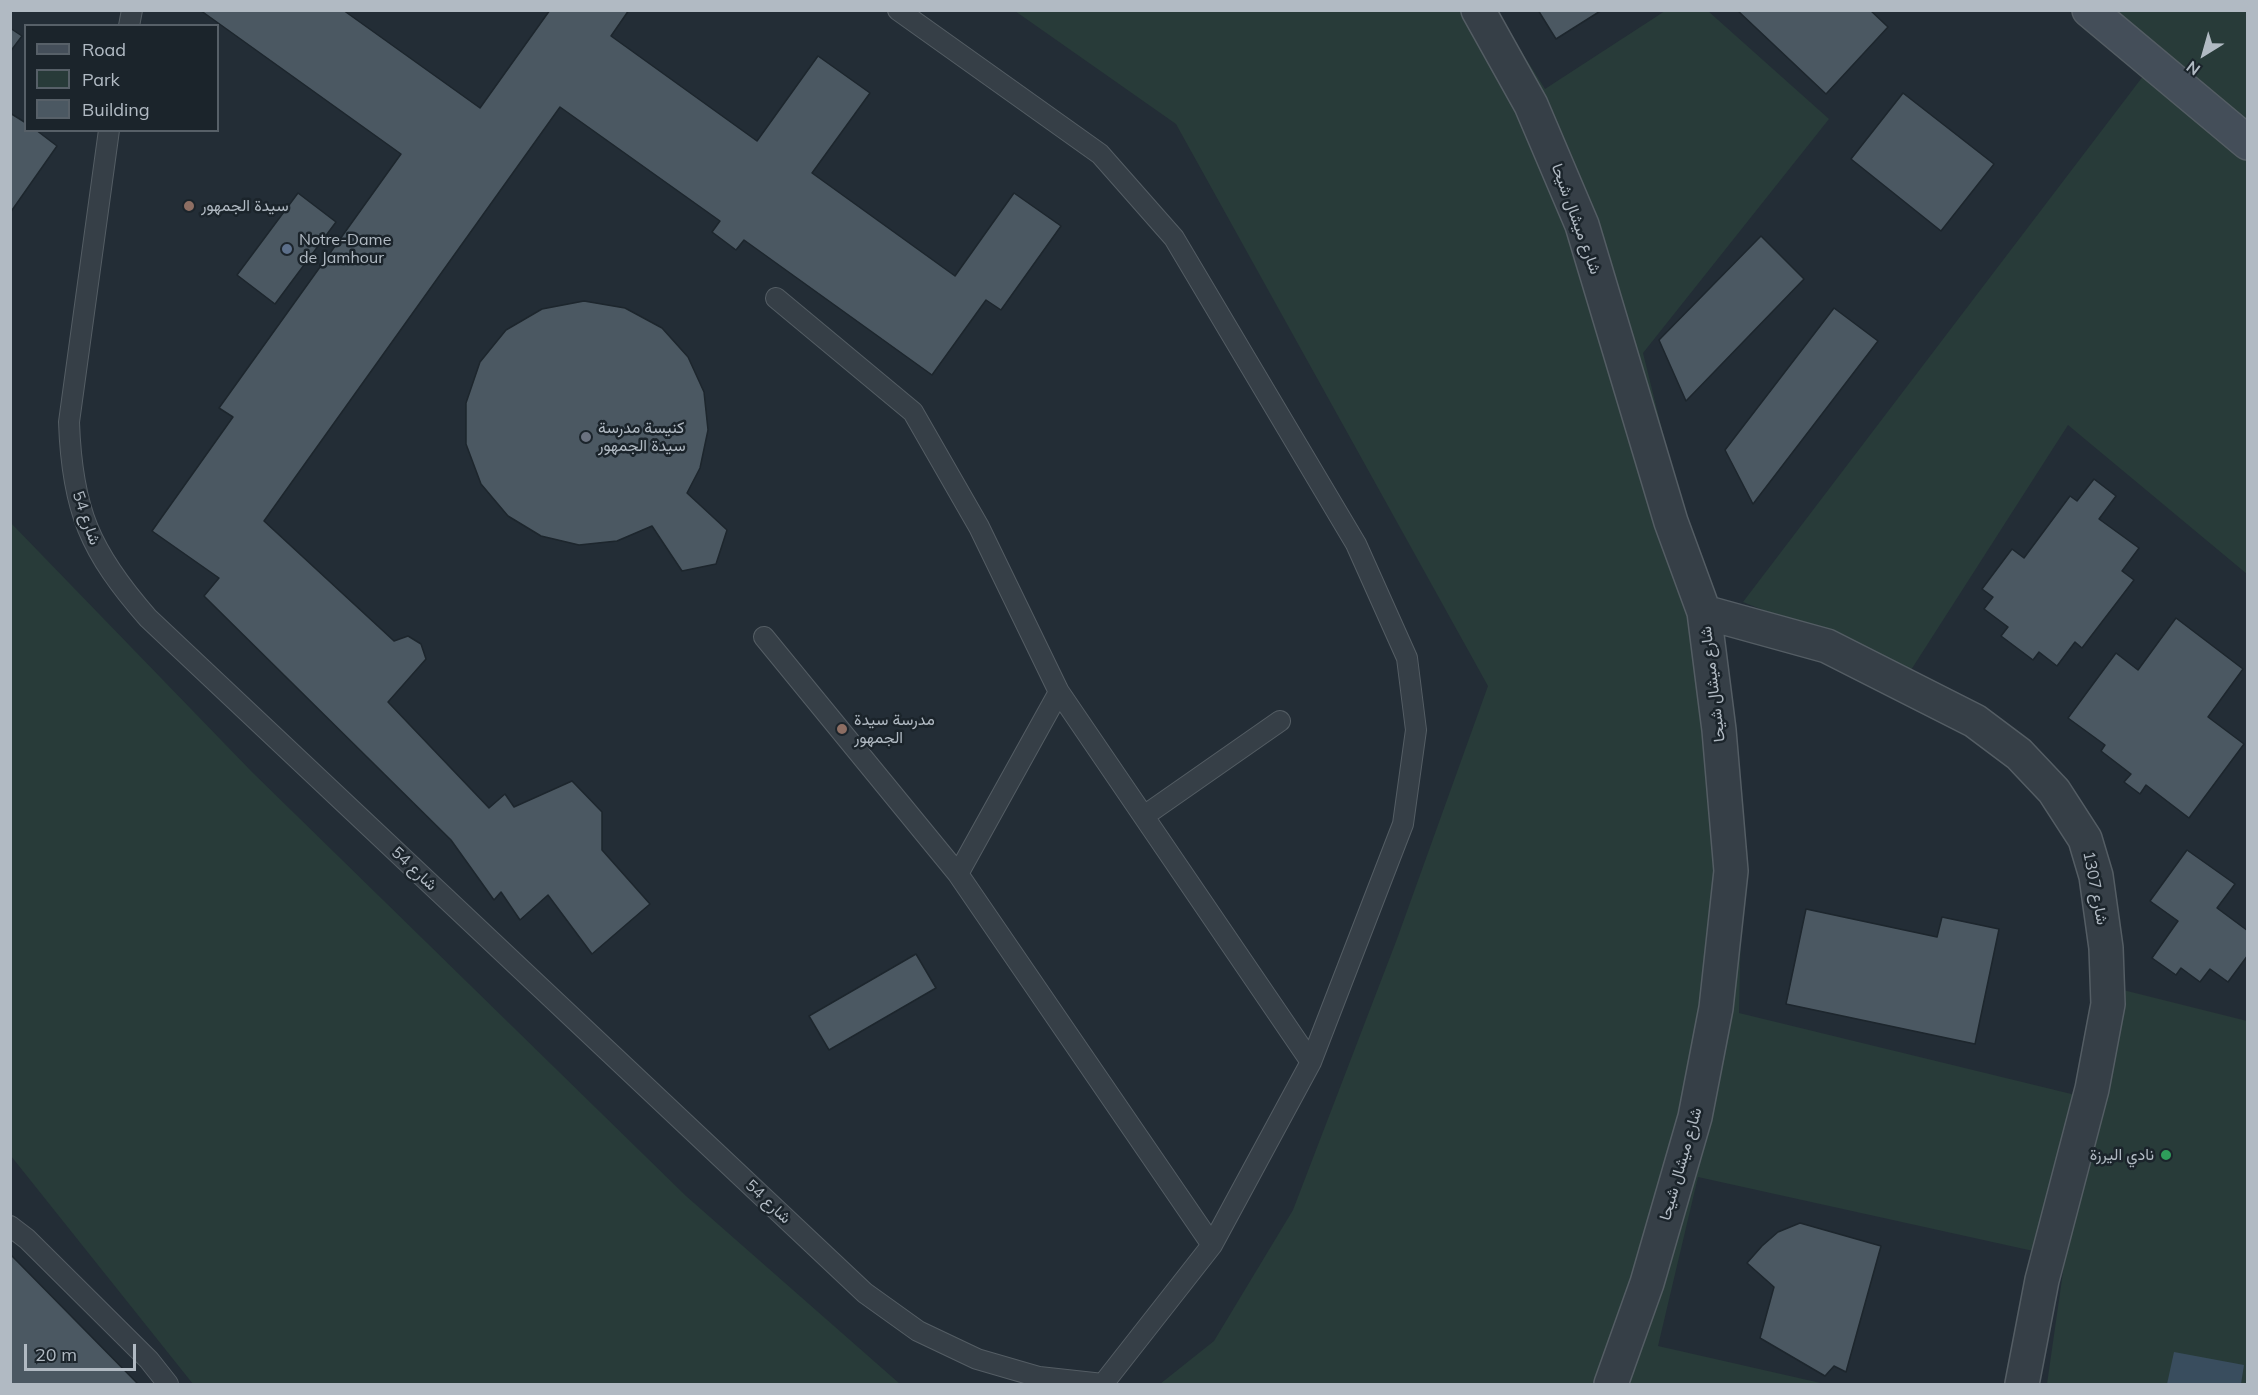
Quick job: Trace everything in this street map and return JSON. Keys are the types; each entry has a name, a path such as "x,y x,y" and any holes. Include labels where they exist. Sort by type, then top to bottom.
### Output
{"main road":[{"path":"2089,10 2247,143"}],"street":[{"name":"شارع ميشال شيحا","path":"1478,10 1531,105 1582,225 1671,522 1704,612 1719,730 1731,871 1716,1008 1695,1117 1647,1284 1611,1384"},
{"name":"شارع 1307","path":"1704,612 1827,646 1975,721 2019,754 2054,792 2085,839 2097,876 2106,948 2108,1004 2092,1089 2042,1280 2022,1384"}],"lane":[{"path":"898,10 1100,154 1174,238 1356,544 1407,658 1416,730 1403,824 1311,1062 1212,1245 1103,1384"},
{"name":"شارع 54","path":"109,132 69,422 70,466 80,508 96,549 119,586 148,618 865,1293 918,1330 976,1359 1038,1377 1103,1384"},
{"path":"776,298 913,412 980,527 1059,692 1311,1062"},
{"path":"764,637 958,874 1212,1245"},
{"path":"958,874 1059,692"},
{"path":"1144,816 1280,721"},
{"path":"10,1226 27,1239 148,1360 168,1384"}],"green space":[{"path":"1015,11 1496,11 1545,89 1665,11 1708,11 1829,119 1643,353 1708,616 1741,923 1739,1013 2096,1100 2123,990 2247,1021 2247,1384 2047,1384 2065,1258 1698,1177 1658,1346 1825,1384 1160,1384 1214,1341 1293,1210 1397,939 1488,686 1176,124"},
{"path":"2076,11 2247,11 2247,574 2068,425 1911,670 1743,602 2150,67"},
{"path":"10,522 252,772 686,1196 900,1384 193,1384 11,1156"}],"water":[{"path":"2174,1352 2244,1365 2241,1384 2167,1384"}],"building":[{"path":"200,10 343,10 480,108 550,10 629,10 611,36 757,141 818,56 870,93 812,173 955,276 1014,193 1061,226 1001,310 986,300 932,375 744,240 736,250 712,232 720,221 560,107 264,521 394,641 408,636 421,644 426,659 388,702 489,808 505,794 514,807 572,781 602,812 602,850 650,904 592,954 548,895 520,920 501,892 494,900 451,840 204,596 219,578 152,531 233,417 219,408 401,154"},
{"path":"1538,10 1602,10 1556,39"},
{"path":"1737,10 1870,10 1888,27 1826,94"},
{"path":"10,28 22,36 10,52"},
{"path":"1903,93 1994,164 1941,231 1851,159"},
{"path":"10,113 24,122 24,132 39,132 57,146 10,213"},
{"name":"Notre-Dame de Jamhour","path":"298,193 336,222 275,304 237,275"},
{"path":"1761,236 1804,279 1686,401 1659,340"},
{"name":"كنيسة مدرسة سيدة الجمهور","path":"584,301 625,308 662,328 688,357 704,392 708,430 700,468 687,493 727,530 716,564 682,571 652,526 617,541 579,545 541,536 508,516 481,484 466,444 466,403 480,362 506,330 542,309"},
{"path":"1834,308 1878,341 1753,504 1725,450"},
{"path":"2094,479 2116,496 2099,519 2139,548 2122,571 2134,580 2082,648 2075,642 2057,666 2039,652 2033,660 2001,636 2008,627 1984,609 1993,597 1982,589 2012,549 2024,558 2070,496 2077,501"},
{"path":"2176,618 2243,669 2208,717 2244,744 2189,818 2146,785 2140,794 2124,782 2131,774 2101,751 2105,745 2068,718 2116,653 2138,670"},
{"path":"2187,850 2235,884 2217,908 2248,931 2248,955 2228,982 2210,969 2200,982 2181,968 2176,975 2152,958 2178,921 2150,901"},
{"path":"1806,909 1937,937 1942,917 1999,929 1975,1044 1786,1004"},
{"path":"916,954 936,988 829,1050 809,1016"},
{"path":"1800,1223 1881,1246 1846,1372 1834,1366 1825,1376 1760,1338 1774,1287 1747,1263 1778,1232"},
{"path":"10,1254 138,1384 10,1384"}],"place":[{"name":"سيدة الجمهور","path":"189,206"},
{"name":"Notre-Dame de Jamhour","path":"287,249"},
{"name":"كنيسة مدرسة سيدة الجمهور","path":"586,437"},
{"name":"مدرسة سيدة الجمهور","path":"842,729"},
{"name":"نادي اليرزة","path":"2166,1155"}]}
